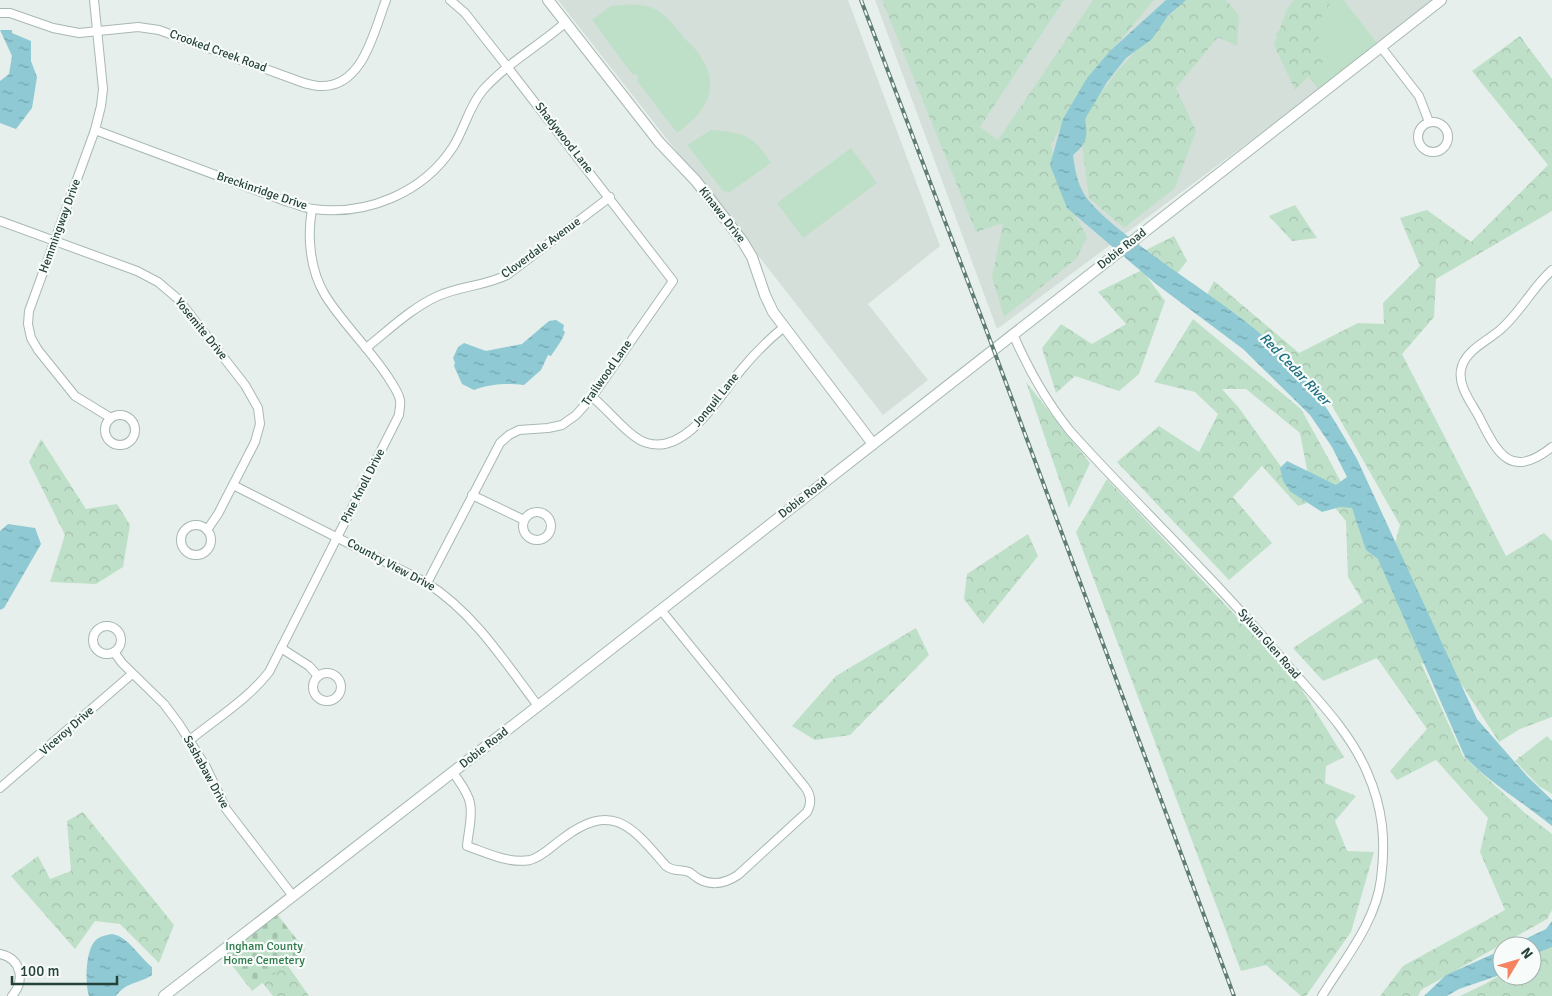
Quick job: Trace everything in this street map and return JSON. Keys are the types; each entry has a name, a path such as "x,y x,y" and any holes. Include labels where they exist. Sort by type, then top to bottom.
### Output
{"street":[{"name":"Hemmingway Drive","path":"94,0 103,89 101,106 95,130 29,311 28,324 31,338 38,350 75,396 111,418"},
{"name":"Crooked Creek Road","path":"0,13 10,13 69,32 98,32 138,27 159,30 304,83 321,86 334,84 348,77 359,66 367,51 386,0"},
{"name":"Shadywood Lane","path":"450,0 465,13 673,280"},
{"name":"Kinawa Drive","path":"548,0 659,142 696,181 744,242 752,257 765,295 784,327 874,444"},
{"name":"Dobie Road","path":"164,996 1441,0"},
{"name":"Breckinridge Drive","path":"95,130 288,202 312,209 350,210 363,208 392,198 417,185 435,170 454,146 482,91 508,67 566,22"},
{"path":"1381,47 1419,96 1430,122"},
{"path":"1430,122 1441,124 1448,133 1447,145 1438,152 1426,150 1418,141 1420,129 1430,122"},
{"name":"Cloverdale Avenue","path":"366,348 417,308 437,296 495,281 507,275 610,197"},
{"name":"Pine Knoll Drive","path":"190,740 260,684 269,672 399,415 400,401 396,389 324,293 315,272 309,235 312,209"},
{"name":"Yosemite Drive","path":"0,221 137,271 158,282 178,299 256,401 260,424 254,442 218,514 207,530"},
{"path":"1552,270 1536,285 1513,317 1467,356 1460,374 1464,388 1494,445 1501,454 1512,460 1526,461 1539,457 1552,447"},
{"name":"Trailwood Lane","path":"427,583 500,443 509,435 519,430 562,425 576,415 592,397 673,280"},
{"name":"Jonquil Lane","path":"592,397 636,438 658,445 670,443 692,430 758,350 784,327"},
{"name":"Sylvan Glen Road","path":"1012,334 1040,389 1064,424 1256,628 1341,729 1367,771 1377,798 1383,823 1384,852 1381,882 1371,916 1322,996"},
{"name":"Country View Drive","path":"233,485 427,583 450,598 476,625 538,706"},
{"path":"472,495 524,520"},
{"path":"453,772 470,803 471,812 467,846 508,860 530,860 540,856 582,825 595,820 609,820 634,830 671,870 688,872 710,882 727,881 738,875 807,812 810,804 809,795 805,787 661,610"},
{"path":"281,648 309,666 318,676"},
{"name":"Sashabaw Drive","path":"114,652 132,674 164,704 190,740 206,767 226,808 293,896"},
{"name":"Viceroy Drive","path":"0,788 132,674"},
{"path":"0,954 11,959 20,973 19,985 12,996"}],"shaded area":[{"path":"558,0 848,0 940,246 868,304 928,380 883,415"},
{"path":"875,0 1318,0 1319,90 997,329"},
{"path":"1344,0 1433,0 1378,44"}],"green space":[{"path":"882,0 1064,0 980,127 998,140 1093,0 1154,0 1090,76 1051,144 1058,184 1087,237 1076,259 1004,317 992,277 1003,223 976,232"},
{"path":"1185,0 1226,0 1239,15 1237,46 1218,37 1176,88 1196,131 1175,188 1124,228 1089,198 1079,122 1118,70"},
{"path":"1294,0 1332,0 1316,26 1324,61 1295,90 1274,45 1287,9"},
{"path":"1318,0 1344,0 1378,44 1319,90 1275,34"},
{"path":"630,4 650,7 666,17 696,50 709,74 709,96 704,106 677,133 637,81 638,75 632,74 592,20 611,6"},
{"path":"1520,36 1552,79 1552,211 1436,279 1434,317 1402,354 1506,556 1544,533 1552,541 1552,717 1520,729 1499,742 1456,676 1421,663 1463,756 1525,813 1552,834 1552,910 1547,919 1517,936 1492,936 1492,950 1421,990 1418,996 1380,996 1403,966 1505,910 1480,852 1488,818 1436,760 1397,780 1390,771 1427,729 1377,658 1323,681 1293,648 1363,602 1348,577 1346,521 1308,475 1300,433 1246,389 1222,389 1239,408 1307,503 1298,506 1262,466 1233,497 1272,543 1229,580 1117,462 1159,426 1199,452 1218,414 1195,392 1154,382 1193,319 1301,409 1388,570 1400,525 1330,402 1265,340 1206,297 1214,281 1299,353 1358,323 1384,324 1383,303 1420,266 1400,218 1427,210 1471,242 1548,165 1472,71"},
{"path":"711,130 731,132 746,137 759,146 771,163 730,192 723,191 687,145"},
{"path":"851,148 877,183 803,238 777,203"},
{"path":"1295,205 1317,238 1292,241 1269,216"},
{"path":"1174,236 1187,261 1176,275 1146,250"},
{"path":"1142,270 1165,301 1139,374 1119,391 1075,376 1056,393 1042,348 1061,324 1092,344 1126,324 1098,292"},
{"path":"1026,382 1090,463 1069,508"},
{"path":"41,439 86,509 117,504 130,525 123,567 96,584 50,582 65,535 29,462"},
{"path":"1107,479 1296,680 1344,757 1326,766 1325,783 1356,796 1335,821 1347,851 1374,852 1351,932 1306,996 1301,996 1266,965 1241,971 1076,532"},
{"path":"1028,534 1038,556 983,624 964,599 967,574"},
{"path":"916,628 929,655 850,735 815,740 792,726 836,676"},
{"path":"1547,736 1552,741 1552,794 1539,786 1515,761"},
{"path":"1548,753 1552,759 1552,791 1518,757"},
{"path":"83,812 174,925 159,963 120,924 95,921 75,949 11,876 38,856 50,879 71,871 67,821"},
{"name":"Ingham County Home Cemetery","path":"277,914 305,950 252,991 224,955"},
{"path":"1552,944 1552,996 1460,996 1492,980 1492,986 1542,986 1542,950"},
{"path":"281,956 309,996 273,996 258,977"}],"water":[{"name":"Red Cedar River","path":"1166,0 1186,0 1168,16 1152,39 1126,58 1107,82 1085,119 1084,143 1073,155 1082,191 1089,201 1118,228 1265,337 1292,363 1313,389 1332,416 1357,459 1477,719 1527,776 1552,800 1552,826 1485,776 1465,757 1378,559 1366,550 1352,508 1340,507 1322,512 1291,492 1283,481 1280,468 1287,461 1336,485 1347,477 1332,447 1310,415 1243,349 1156,284 1067,208 1050,165 1063,119 1087,78 1110,51"},
{"path":"0,30 12,30 12,33 31,41 31,61 37,77 32,108 16,129 0,123 0,81 9,74 12,56"},
{"path":"556,320 564,325 563,330 565,332 551,356 548,355 541,370 524,385 499,384 474,390 462,384 454,366 453,358 458,347 464,343 486,351 522,344 549,321"},
{"path":"8,524 35,528 41,544 4,608 0,610 0,531"},
{"path":"1552,921 1552,947 1542,951 1542,936 1531,936 1546,929"},
{"path":"112,934 124,939 134,948 152,967 152,975 129,985 116,996 89,996 87,966 90,950 97,939"},
{"path":"1492,954 1492,978 1459,989 1447,996 1424,996 1446,975"}],"railway":[{"path":"861,0 990,340 1234,996"}]}
